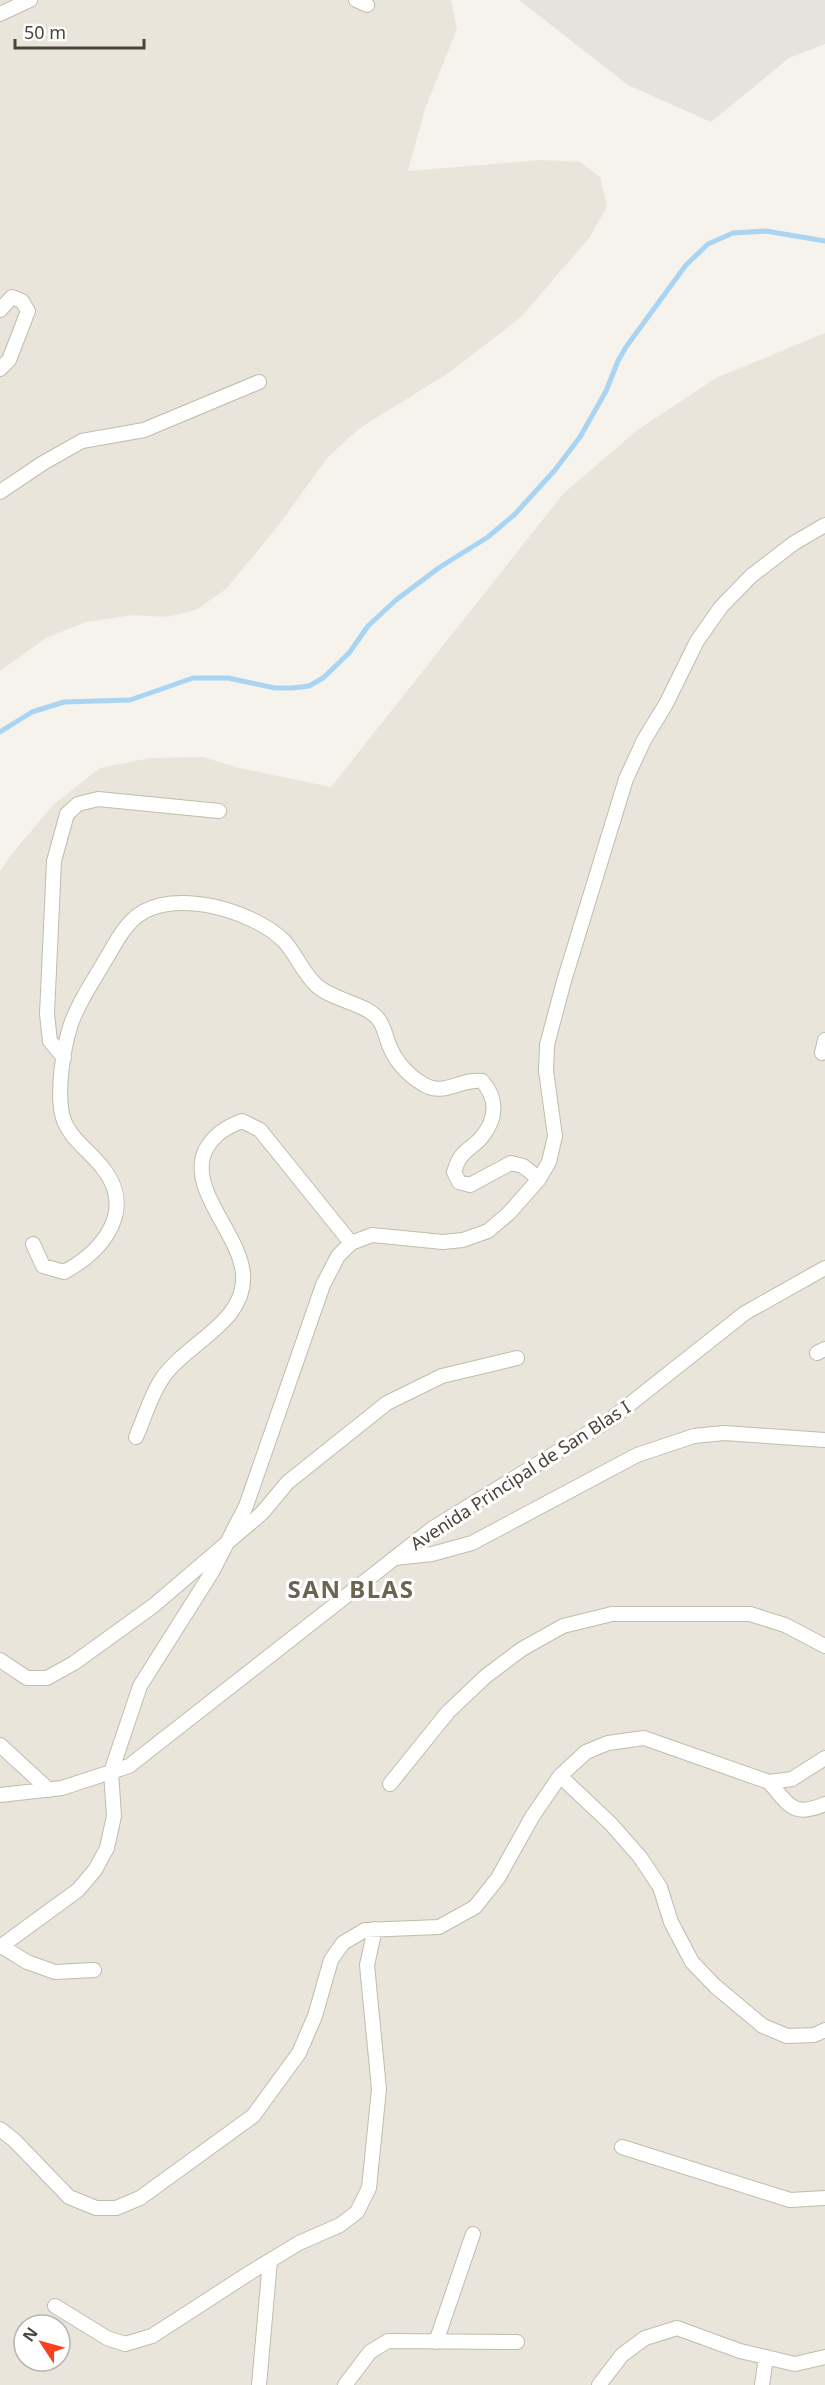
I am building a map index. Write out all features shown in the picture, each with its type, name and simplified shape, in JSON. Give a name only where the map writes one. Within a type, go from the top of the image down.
[{"type":"street","points":[[0,15],[30,0]]},
{"type":"street","points":[[0,310],[12,297],[22,301],[28,311],[9,360],[0,369]]},
{"type":"street","points":[[0,492],[43,463],[82,441],[144,430],[259,382]]},
{"type":"street","points":[[94,1970],[55,1972],[27,1962],[0,1947],[78,1890],[95,1870],[107,1848],[114,1816],[111,1772],[140,1686],[212,1572],[246,1506],[323,1285],[338,1256],[351,1243],[372,1236],[443,1242],[462,1240],[488,1230],[502,1219],[538,1179],[549,1162],[555,1136],[546,1071],[547,1045],[564,981],[626,779],[644,740],[666,704],[698,641],[721,607],[751,576],[794,543],[825,525]]},
{"type":"street","points":[[64,1058],[50,1041],[47,1014],[54,861],[67,814],[78,804],[98,799],[219,811]]},
{"type":"street","points":[[33,1244],[43,1266],[63,1272],[89,1256],[110,1232],[117,1210],[114,1186],[103,1168],[67,1129],[62,1112],[60,1080],[70,1025],[122,933],[138,916],[159,905],[176,902],[208,906],[256,921],[271,931],[285,942],[315,984],[334,997],[371,1013],[379,1020],[397,1062],[415,1078],[430,1087],[442,1088],[471,1079],[482,1081],[491,1092],[494,1104],[490,1121],[482,1137],[461,1157],[457,1164],[454,1172],[459,1182],[470,1185],[511,1163],[523,1166],[538,1179]]},
{"type":"street","points":[[136,1437],[159,1382],[173,1364],[228,1319],[240,1294],[244,1275],[239,1255],[202,1180],[201,1161],[209,1142],[226,1126],[242,1121],[260,1130],[351,1243]]},
{"type":"street","name":"Avenida Principal de San Blas I","points":[[0,1795],[62,1788],[129,1766],[433,1528],[611,1419],[745,1313],[825,1268]]},
{"type":"street","points":[[0,1660],[27,1678],[48,1678],[74,1664],[153,1606],[262,1513],[288,1482],[387,1403],[442,1376],[517,1358]]},
{"type":"street","points":[[395,1558],[432,1554],[472,1544],[637,1455],[694,1436],[724,1433],[825,1440]]},
{"type":"street","points":[[390,1784],[448,1712],[486,1676],[522,1649],[563,1626],[612,1614],[750,1614],[785,1625],[825,1646]]},
{"type":"street","points":[[0,2129],[69,2197],[96,2208],[116,2208],[140,2199],[253,2116],[298,2053],[315,2016],[331,1960],[343,1943],[365,1930],[439,1927],[475,1907],[498,1878],[532,1816],[560,1776],[586,1752],[608,1743],[644,1738],[769,1782],[792,1779],[825,1758]]},
{"type":"street","points":[[0,1745],[49,1790]]},
{"type":"street","points":[[560,1776],[611,1824],[640,1857],[660,1887],[671,1922],[692,1962],[715,1986],[763,2026],[787,2036],[814,2035],[825,2030]]},
{"type":"street","points":[[769,1782],[791,1808],[808,1812],[825,1804]]},
{"type":"street","points":[[55,2306],[107,2338],[125,2344],[152,2336],[298,2243],[340,2225],[357,2212],[369,2188],[379,2089],[367,1965],[375,1929]]},
{"type":"street","points":[[622,2147],[790,2200],[825,2198]]},
{"type":"street","points":[[436,2342],[473,2234]]},
{"type":"street","points":[[259,2385],[270,2261]]},
{"type":"street","points":[[599,2385],[622,2355],[645,2338],[677,2328],[740,2351],[795,2364],[825,2357]]},
{"type":"street","points":[[345,2385],[370,2352],[388,2341],[517,2342]]},
{"type":"street","points":[[762,2385],[766,2357]]},
{"type":"shaded area","points":[[0,0],[451,0],[457,29],[425,109],[408,171],[542,160],[580,162],[600,177],[607,206],[590,237],[521,317],[450,372],[360,428],[328,457],[278,526],[226,589],[196,610],[167,617],[133,615],[86,622],[46,638],[0,671]]},
{"type":"shaded area","points":[[519,0],[825,0],[825,44],[789,58],[711,122],[628,85]]},
{"type":"shaded area","points":[[825,333],[825,2385],[0,2385],[0,872],[11,855],[53,805],[100,768],[150,758],[203,757],[239,768],[331,787],[563,494],[636,431],[716,378]]},
{"type":"waterway","points":[[0,732],[32,712],[64,702],[130,700],[193,678],[228,678],[275,688],[309,686],[323,678],[349,653],[368,626],[396,600],[440,567],[488,537],[515,514],[555,470],[580,437],[606,391],[626,347],[686,265],[708,244],[733,233],[766,231],[825,241]]},
{"type":"district","name":"SAN BLAS","points":[[351,1588]]}]
